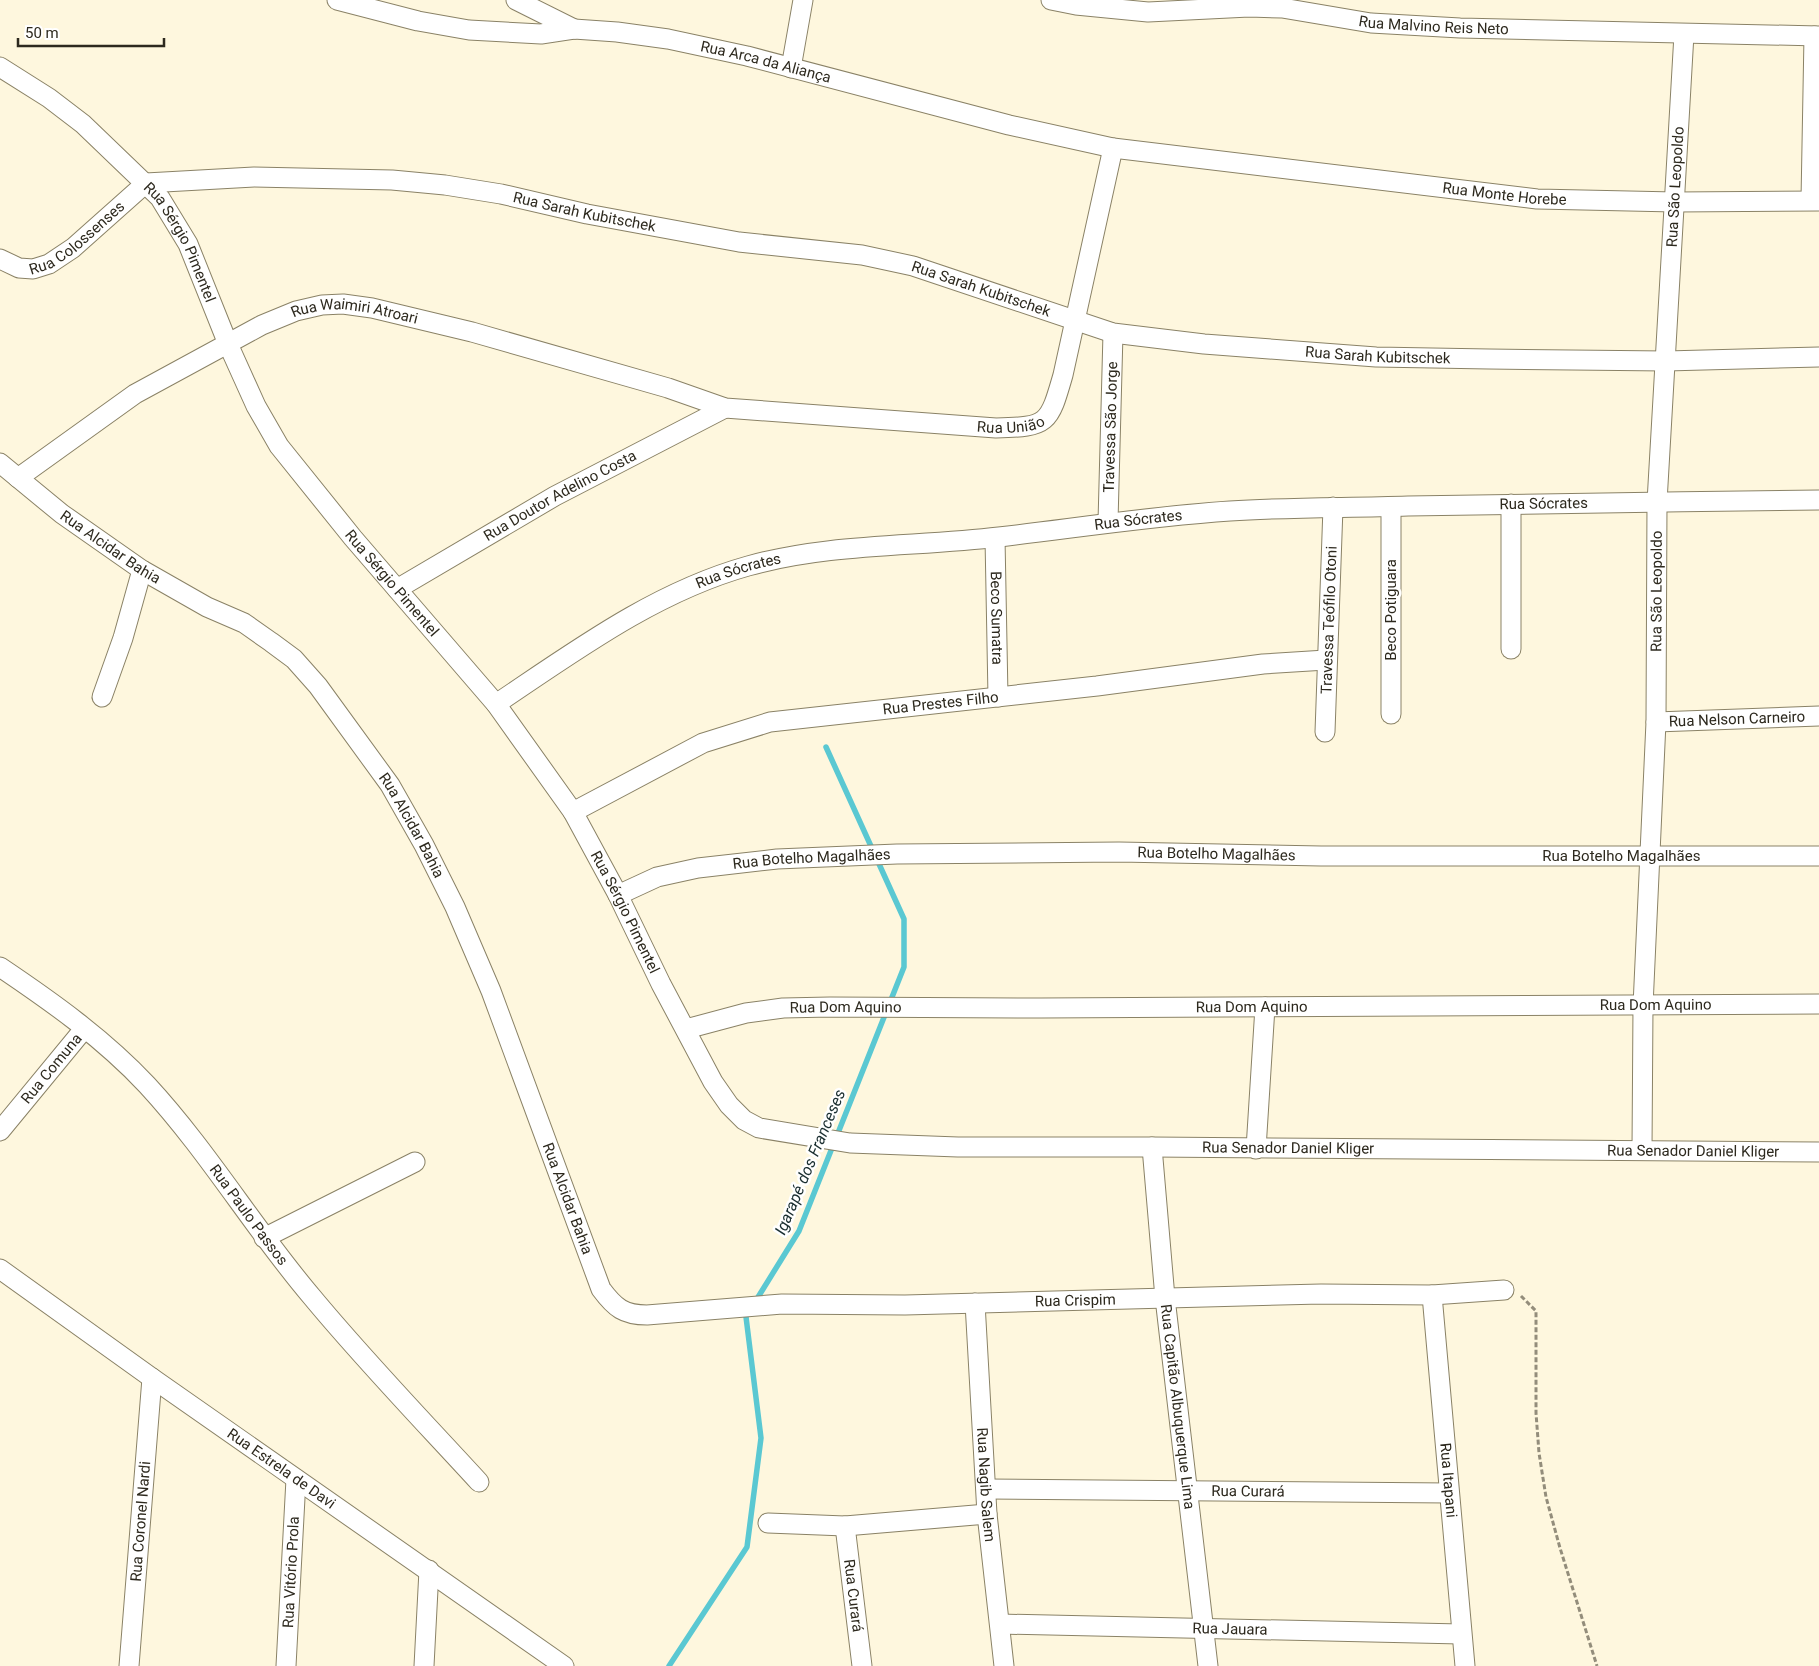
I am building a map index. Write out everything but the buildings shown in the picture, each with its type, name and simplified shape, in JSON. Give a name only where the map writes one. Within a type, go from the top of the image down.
[{"type":"street","name":"Rua Arca da Aliança","points":[[337,0],[418,21],[469,30],[542,34],[574,29],[617,32],[668,39],[747,56],[1009,125],[1113,148],[1191,157]]},
{"type":"street","points":[[516,0],[574,29]]},
{"type":"street","points":[[791,68],[804,0]]},
{"type":"street","name":"Rua Malvino Reis Neto","points":[[1051,0],[1076,5],[1148,12],[1249,7],[1282,8],[1371,23],[1684,34],[1816,36]]},
{"type":"street","name":"Rua São Leopoldo","points":[[1642,1150],[1643,1006],[1648,855],[1656,722],[1656,502],[1666,361],[1684,34]]},
{"type":"street","points":[[1815,200],[1816,36]]},
{"type":"street","name":"Rua Sérgio Pimentel","points":[[0,67],[50,98],[83,124],[160,198],[188,244],[228,344],[256,406],[280,446],[353,538],[450,653],[496,704],[573,812],[618,895],[660,984],[713,1082],[729,1105],[744,1120],[759,1128]]},
{"type":"street","name":"Rua União","points":[[726,408],[996,428],[1038,424],[1048,418],[1055,402],[1113,148]]},
{"type":"street","name":"Rua Monte Horebe","points":[[1191,157],[1519,197],[1675,202],[1815,200]]},
{"type":"street","name":"Rua Sarah Kubitschek","points":[[146,183],[192,179],[307,177],[392,180],[445,185],[501,194],[673,231],[739,242],[862,255],[904,264],[1113,333],[1204,344],[1376,357],[1666,361],[1819,357]]},
{"type":"street","name":"Rua Colossenses","points":[[0,259],[20,268],[33,268],[48,264],[73,248],[146,183]]},
{"type":"street","name":"Rua Waimiri Atroari","points":[[18,478],[135,394],[262,325],[296,311],[322,305],[353,305],[472,332],[668,388],[726,408]]},
{"type":"street","name":"Travessa São Jorge","points":[[1108,522],[1113,333]]},
{"type":"street","name":"Rua Doutor Adelino Costa","points":[[397,588],[556,496],[726,408]]},
{"type":"street","name":"Rua Alcidar Bahia","points":[[0,463],[62,514],[142,570],[207,607],[244,623],[294,659],[318,686],[390,784],[428,854],[491,991],[602,1290],[610,1302],[631,1315],[647,1316]]},
{"type":"street","name":"Rua Sócrates","points":[[496,704],[602,635],[658,602],[708,580],[749,566],[859,547],[995,538],[1108,522],[1230,511],[1333,507],[1819,500]]},
{"type":"street","points":[[1511,504],[1511,649]]},
{"type":"street","name":"Travessa Teófilo Otoni","points":[[1325,732],[1326,660],[1333,507]]},
{"type":"street","name":"Beco Potiguara","points":[[1391,507],[1391,714]]},
{"type":"street","name":"Beco Sumatra","points":[[995,538],[998,697]]},
{"type":"street","points":[[102,697],[142,570]]},
{"type":"street","name":"Rua Prestes Filho","points":[[573,812],[703,743],[736,731],[770,722],[998,697],[1263,664],[1326,660]]},
{"type":"street","name":"Rua Nelson Carneiro","points":[[1656,722],[1819,716]]},
{"type":"street","name":"Rua Botelho Magalhães","points":[[618,895],[657,877],[698,868],[777,859],[897,854],[1119,852],[1321,856],[1819,856]]},
{"type":"street","name":"Rua Paulo Passos","points":[[0,967],[40,994],[119,1056],[147,1086],[212,1166],[264,1238],[312,1298],[480,1482]]},
{"type":"street","name":"Rua Dom Aquino","points":[[686,1029],[718,1018],[783,1008],[1265,1008],[1819,1004]]},
{"type":"street","points":[[1256,1149],[1265,1008]]},
{"type":"street","name":"Rua Comuna","points":[[0,1131],[84,1029]]},
{"type":"street","name":"Rua Senador Daniel Kliger","points":[[759,1128],[850,1143],[958,1147],[1819,1152]]},
{"type":"street","name":"Rua Capitão Albuquerque Lima","points":[[1152,1147],[1165,1298],[1202,1629],[1208,1666]]},
{"type":"street","points":[[264,1238],[415,1162]]},
{"type":"street","name":"Rua Estrela de Davi","points":[[0,1268],[152,1378],[564,1666]]},
{"type":"street","name":"Rua Crispim","points":[[647,1316],[782,1304],[975,1304],[1321,1294],[1432,1295],[1504,1290]]},
{"type":"street","name":"Rua Itapani","points":[[1432,1295],[1465,1666]]},
{"type":"street","name":"Rua Nagib Salem","points":[[975,1304],[987,1514],[1004,1666]]},
{"type":"street","name":"Rua Coronel Nardi","points":[[129,1666],[152,1378]]},
{"type":"street","name":"Rua Vitório Prola","points":[[286,1666],[296,1479]]},
{"type":"street","name":"Rua Curará","points":[[987,1489],[1186,1489],[1449,1493]]},
{"type":"street","points":[[768,1523],[845,1526],[987,1514]]},
{"type":"street","name":"Rua Curará","points":[[845,1526],[862,1666]]},
{"type":"street","points":[[424,1666],[429,1570]]},
{"type":"street","name":"Rua Jauara","points":[[1000,1624],[1461,1634]]},
{"type":"path","points":[[1504,1290],[1517,1293],[1527,1300],[1536,1311],[1536,1414],[1546,1496],[1565,1567],[1597,1666]]},
{"type":"waterway","name":"Igarapé dos Franceses","points":[[755,1302],[799,1231],[904,967],[904,919],[826,747]]},
{"type":"waterway","name":"Igarapé dos Franceses","points":[[669,1666],[747,1547],[761,1438],[746,1317],[750,1310]]}]
